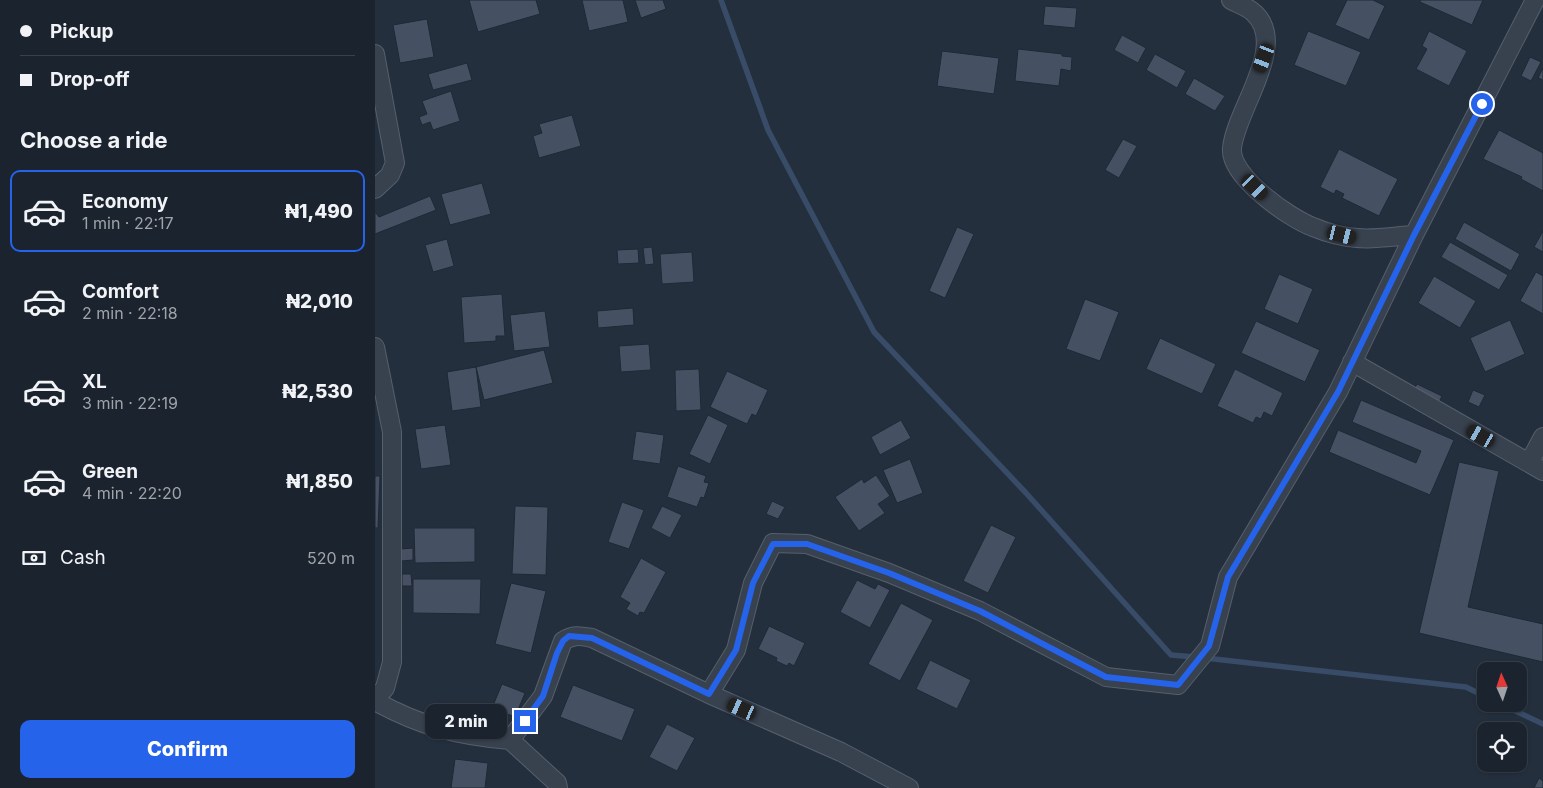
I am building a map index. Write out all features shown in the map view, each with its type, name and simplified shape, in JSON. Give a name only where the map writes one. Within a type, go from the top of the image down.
[{"type":"street","points":[[1231,0],[1253,12],[1262,23],[1267,45],[1237,128],[1232,149],[1235,162],[1243,175],[1268,199],[1312,227],[1357,238],[1414,235]]},
{"type":"street","points":[[709,694],[736,650],[753,583],[773,544],[807,544],[889,573],[980,611],[1106,677],[1178,685],[1209,646],[1228,577],[1338,392],[1414,235],[1535,0]]},
{"type":"street","points":[[375,54],[395,163],[390,175],[375,189]]},
{"type":"street","points":[[375,347],[391,432],[392,662],[385,688],[375,700],[405,718],[443,730],[470,737],[510,740],[557,783],[558,788]]},
{"type":"street","points":[[1352,362],[1536,467],[1543,437]]},
{"type":"street","points":[[510,740],[543,696],[557,653],[563,641],[569,636],[592,638],[709,694],[841,752],[909,788]]},
{"type":"building","points":[[469,0],[536,0],[540,14],[478,32]]},
{"type":"building","points":[[582,0],[623,0],[628,22],[589,31]]},
{"type":"building","points":[[635,0],[663,0],[666,9],[641,18]]},
{"type":"building","points":[[1347,0],[1373,0],[1385,6],[1369,40],[1335,25]]},
{"type":"building","points":[[1420,0],[1483,0],[1472,25],[1420,2]]},
{"type":"building","points":[[1045,6],[1077,8],[1075,28],[1043,25]]},
{"type":"building","points":[[427,19],[434,57],[400,63],[393,25]]},
{"type":"building","points":[[1308,31],[1361,52],[1346,86],[1294,65]]},
{"type":"building","points":[[1429,31],[1467,51],[1449,86],[1416,69],[1427,49],[1422,46]]},
{"type":"building","points":[[1122,35],[1146,48],[1138,63],[1114,50]]},
{"type":"building","points":[[1018,49],[1062,54],[1062,56],[1072,57],[1071,71],[1061,69],[1059,86],[1015,81]]},
{"type":"building","points":[[942,51],[999,58],[994,94],[937,86]]},
{"type":"building","points":[[1155,54],[1186,71],[1177,88],[1146,70]]},
{"type":"building","points":[[1530,57],[1541,62],[1531,81],[1521,76]]},
{"type":"building","points":[[467,63],[472,80],[433,90],[428,74]]},
{"type":"building","points":[[1543,68],[1543,80],[1538,78]]},
{"type":"building","points":[[1194,78],[1225,96],[1215,111],[1185,94]]},
{"type":"building","points":[[451,91],[460,121],[433,130],[430,122],[422,125],[419,117],[427,114],[422,101]]},
{"type":"building","points":[[572,115],[581,146],[539,158],[533,136],[542,133],[539,124]]},
{"type":"building","points":[[1499,130],[1543,153],[1543,191],[1521,179],[1522,177],[1483,159]]},
{"type":"building","points":[[1123,139],[1137,146],[1119,178],[1105,170]]},
{"type":"building","points":[[1339,149],[1398,179],[1379,216],[1342,198],[1344,194],[1336,190],[1334,194],[1320,187]]},
{"type":"building","points":[[482,183],[491,214],[450,225],[441,194]]},
{"type":"building","points":[[430,196],[436,210],[375,234],[375,212],[379,217]]},
{"type":"building","points":[[1464,222],[1520,254],[1511,271],[1455,239]]},
{"type":"building","points":[[957,227],[974,234],[945,298],[929,291]]},
{"type":"building","points":[[1543,231],[1543,252],[1534,247]]},
{"type":"building","points":[[447,239],[454,266],[433,272],[425,245]]},
{"type":"building","points":[[1450,242],[1508,275],[1499,290],[1441,257]]},
{"type":"building","points":[[652,247],[654,264],[645,265],[643,248]]},
{"type":"building","points":[[638,249],[639,263],[618,264],[617,250]]},
{"type":"building","points":[[692,252],[694,282],[662,284],[660,254]]},
{"type":"building","points":[[1536,272],[1543,276],[1543,314],[1520,301]]},
{"type":"building","points":[[1279,274],[1313,289],[1298,324],[1264,309]]},
{"type":"building","points":[[1434,276],[1476,301],[1460,328],[1418,303]]},
{"type":"building","points":[[502,294],[505,336],[496,336],[496,341],[464,343],[461,297]]},
{"type":"building","points":[[1085,299],[1119,312],[1100,361],[1066,349]]},
{"type":"building","points":[[633,308],[634,325],[598,328],[597,311]]},
{"type":"building","points":[[545,311],[550,347],[514,351],[510,315]]},
{"type":"building","points":[[1510,320],[1525,354],[1485,372],[1470,338]]},
{"type":"building","points":[[1256,321],[1320,350],[1305,382],[1241,353]]},
{"type":"building","points":[[1160,338],[1216,364],[1202,394],[1146,369]]},
{"type":"building","points":[[649,344],[651,370],[621,372],[619,346]]},
{"type":"building","points":[[544,350],[553,383],[484,400],[476,367]]},
{"type":"building","points":[[476,367],[481,407],[452,411],[447,372]]},
{"type":"building","points":[[699,369],[701,410],[676,411],[675,370]]},
{"type":"building","points":[[1235,369],[1283,393],[1272,416],[1264,412],[1261,419],[1256,417],[1253,423],[1217,406]]},
{"type":"building","points":[[727,371],[768,390],[756,416],[752,414],[747,424],[710,407]]},
{"type":"building","points":[[1417,384],[1442,396],[1439,402],[1414,389]]},
{"type":"building","points":[[1473,390],[1485,395],[1479,407],[1468,402]]},
{"type":"building","points":[[1361,400],[1454,440],[1430,495],[1329,452],[1338,430],[1416,463],[1421,451],[1352,422]]},
{"type":"building","points":[[708,415],[728,425],[710,464],[689,454]]},
{"type":"building","points":[[901,420],[911,438],[880,455],[871,437]]},
{"type":"building","points":[[445,425],[451,465],[421,469],[415,429]]},
{"type":"building","points":[[636,431],[664,435],[660,464],[632,460]]},
{"type":"building","points":[[910,459],[923,493],[897,503],[883,470]]},
{"type":"building","points":[[1459,462],[1499,471],[1468,607],[1543,624],[1543,662],[1419,633]]},
{"type":"building","points":[[678,466],[706,476],[704,482],[709,483],[704,498],[701,497],[697,507],[667,497]]},
{"type":"building","points":[[876,475],[890,496],[878,504],[885,513],[859,531],[835,497],[862,479],[864,483]]},
{"type":"building","points":[[375,476],[380,476],[378,528],[375,528]]},
{"type":"building","points":[[772,501],[785,507],[778,519],[766,514]]},
{"type":"building","points":[[622,502],[644,510],[629,549],[608,542]]},
{"type":"building","points":[[515,506],[548,507],[546,575],[512,574]]},
{"type":"building","points":[[662,506],[682,515],[670,538],[651,528]]},
{"type":"building","points":[[991,525],[1016,537],[988,593],[963,581]]},
{"type":"building","points":[[414,528],[475,528],[475,562],[415,563]]},
{"type":"building","points":[[413,548],[413,560],[401,561],[401,549]]},
{"type":"building","points":[[641,558],[666,572],[644,613],[640,612],[638,616],[626,609],[630,603],[620,597]]},
{"type":"building","points":[[402,574],[411,574],[412,586],[402,586]]},
{"type":"building","points":[[413,579],[481,579],[480,614],[413,613]]},
{"type":"building","points":[[857,580],[875,589],[878,584],[890,590],[870,628],[840,612]]},
{"type":"building","points":[[511,583],[546,591],[531,653],[495,644]]},
{"type":"building","points":[[901,603],[933,620],[900,681],[868,664]]},
{"type":"building","points":[[769,626],[805,643],[794,666],[789,663],[787,666],[776,661],[777,658],[758,649]]},
{"type":"building","points":[[930,660],[971,680],[957,709],[916,689]]},
{"type":"building","points":[[502,684],[525,693],[515,717],[492,708]]},
{"type":"building","points":[[573,685],[635,709],[622,741],[560,717]]},
{"type":"building","points":[[667,724],[695,738],[677,771],[649,757]]},
{"type":"building","points":[[455,759],[488,763],[485,788],[451,788]]},
{"type":"building","points":[[1539,778],[1543,781],[1543,788],[1534,788]]},
{"type":"waterway","points":[[721,0],[768,130],[874,332],[1026,493],[1171,655],[1195,657]]},
{"type":"waterway","points":[[1205,658],[1466,687],[1477,692]]},
{"type":"waterway","points":[[1518,712],[1543,724]]},
{"type":"route","points":[[525,721],[543,696],[557,653],[563,641],[569,636],[592,638],[709,694],[736,650],[753,583],[773,544],[807,544],[889,573],[980,611],[1106,677],[1178,685],[1209,646],[1228,577],[1338,392],[1414,235],[1482,104]]}]
